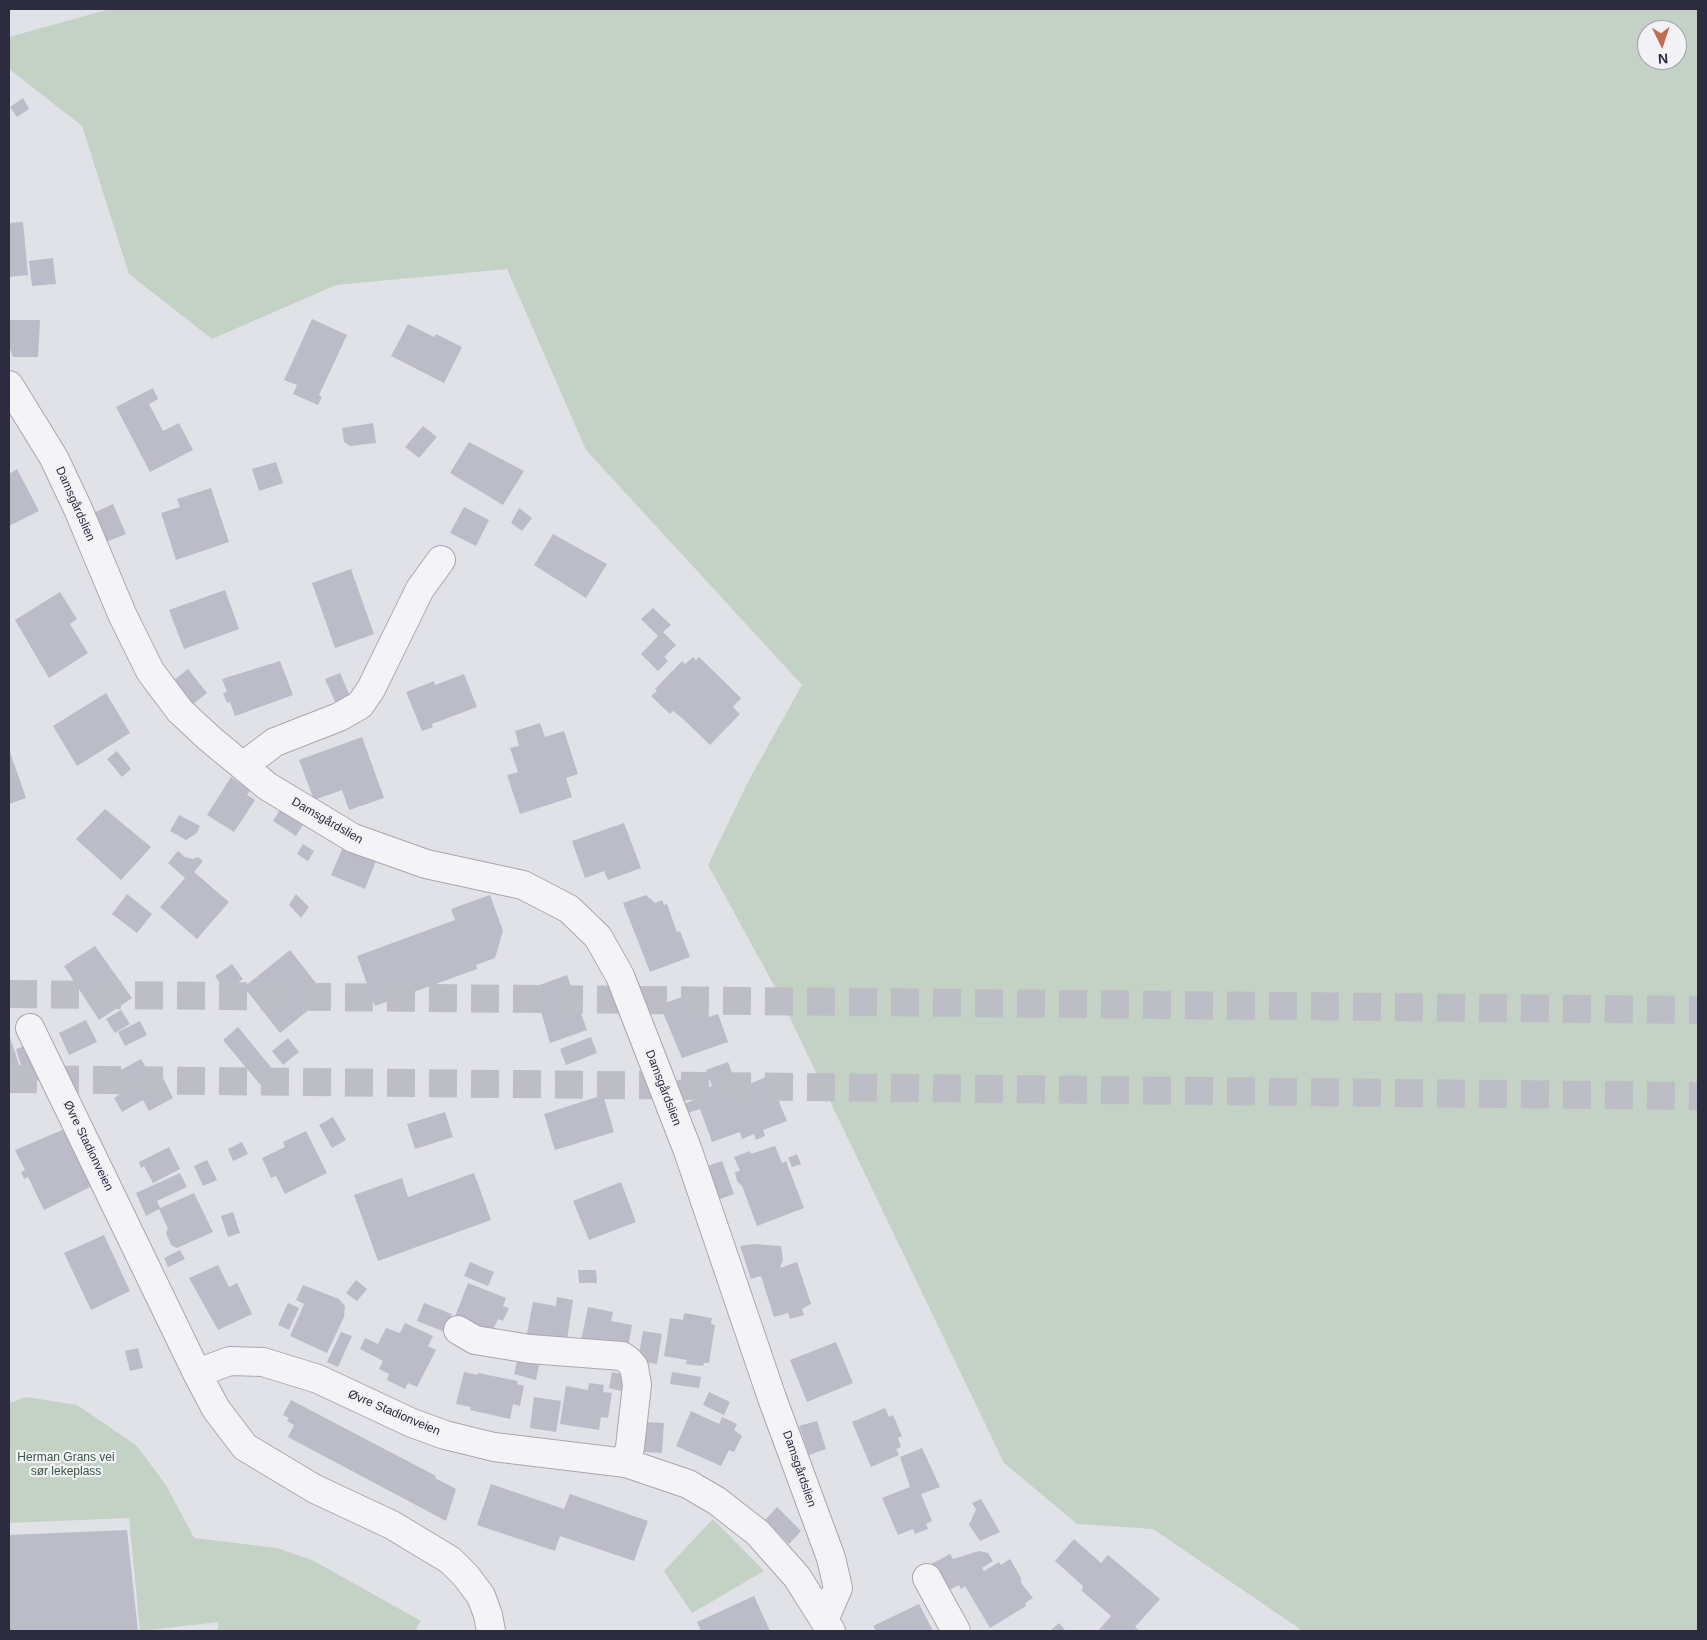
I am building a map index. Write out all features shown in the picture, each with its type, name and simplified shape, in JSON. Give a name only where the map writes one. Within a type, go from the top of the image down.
[{"type":"street","name":"Damsgårdslien","points":[[9,385],[54,458],[150,671],[180,711],[209,738],[267,786],[353,838],[426,864],[523,885],[569,909],[598,938],[620,976],[688,1151],[772,1398],[830,1558],[838,1588],[827,1625]]},
{"type":"street","points":[[243,766],[275,742],[339,717],[360,705],[371,688],[420,589],[441,560]]},
{"type":"street","name":"Øvre Stadionveien","points":[[30,1028],[216,1409],[245,1446],[315,1489],[392,1525],[450,1560],[466,1576],[481,1596],[488,1615],[491,1631]]},
{"type":"street","points":[[458,1330],[475,1340],[530,1350],[622,1356],[629,1361],[634,1367],[637,1386],[630,1447],[626,1463]]},
{"type":"street","name":"Øvre Stadionveien","points":[[197,1373],[230,1360],[264,1362],[318,1379],[412,1423],[445,1435],[494,1447],[626,1463],[688,1484],[717,1501],[758,1534],[797,1577],[827,1625]]},
{"type":"street","points":[[926,1578],[956,1631]]},
{"type":"green space","points":[[110,9],[1698,9],[1698,1631],[1303,1631],[1153,1529],[1077,1524],[1004,1463],[775,987],[708,865],[749,780],[802,685],[586,450],[507,269],[336,285],[212,339],[129,274],[82,126],[9,69],[9,37]]},
{"type":"green space","name":"Herman Grans vei sør lekeplass","points":[[26,1397],[77,1405],[136,1445],[166,1485],[194,1538],[277,1548],[312,1560],[421,1621],[415,1631],[218,1631],[218,1622],[140,1631],[129,1518],[9,1523],[9,1403]]},
{"type":"green space","points":[[713,1519],[764,1571],[692,1613],[664,1571]]},
{"type":"building","points":[[23,98],[29,109],[17,117],[10,107]]},
{"type":"building","points":[[23,222],[28,275],[9,277],[9,223]]},
{"type":"building","points":[[53,258],[56,284],[32,286],[29,261]]},
{"type":"building","points":[[312,319],[347,335],[319,395],[322,397],[318,405],[293,394],[297,385],[284,380]]},
{"type":"building","points":[[9,320],[40,320],[38,357],[13,357],[9,346]]},
{"type":"building","points":[[408,324],[434,337],[436,334],[462,347],[444,383],[391,356]]},
{"type":"building","points":[[153,388],[158,399],[149,404],[163,431],[179,423],[193,450],[150,472],[116,407]]},
{"type":"building","points":[[373,423],[376,443],[350,446],[344,442],[342,428]]},
{"type":"building","points":[[423,426],[437,437],[419,458],[405,447]]},
{"type":"building","points":[[469,442],[524,471],[503,505],[450,473]]},
{"type":"building","points":[[276,462],[283,483],[259,491],[252,469]]},
{"type":"building","points":[[17,469],[39,511],[9,526],[9,474]]},
{"type":"building","points":[[211,488],[229,542],[176,560],[161,513],[180,507],[177,499]]},
{"type":"building","points":[[113,504],[126,534],[106,542],[93,513]]},
{"type":"building","points":[[464,507],[489,520],[476,546],[450,533]]},
{"type":"building","points":[[519,508],[532,518],[522,531],[511,523]]},
{"type":"building","points":[[553,534],[607,564],[586,598],[534,565]]},
{"type":"building","points":[[351,569],[374,634],[335,648],[312,583]]},
{"type":"building","points":[[225,590],[239,629],[184,649],[169,610]]},
{"type":"building","points":[[60,592],[77,619],[70,624],[88,653],[49,678],[15,620]]},
{"type":"building","points":[[653,608],[671,625],[663,632],[676,645],[664,657],[668,661],[658,671],[641,654],[658,636],[641,619]]},
{"type":"building","points":[[693,657],[696,660],[699,657],[741,698],[733,707],[740,714],[710,745],[682,718],[673,711],[670,714],[651,696],[657,691],[655,689],[682,661],[685,664]]},
{"type":"building","points":[[280,661],[293,695],[235,716],[230,702],[227,703],[223,693],[227,692],[222,679]]},
{"type":"building","points":[[188,669],[207,693],[192,705],[173,681]]},
{"type":"building","points":[[340,673],[350,696],[335,702],[325,679]]},
{"type":"building","points":[[464,674],[477,707],[432,724],[433,727],[422,731],[406,692],[434,681],[435,685]]},
{"type":"building","points":[[106,693],[130,733],[77,766],[53,726]]},
{"type":"building","points":[[540,723],[545,737],[564,731],[578,774],[566,778],[572,797],[520,814],[507,775],[518,772],[510,748],[519,746],[515,731]]},
{"type":"building","points":[[362,737],[384,798],[349,810],[342,790],[314,800],[299,760]]},
{"type":"building","points":[[117,751],[131,769],[122,777],[107,759]]},
{"type":"building","points":[[9,753],[26,798],[9,804]]},
{"type":"building","points":[[231,777],[250,790],[247,795],[255,800],[234,832],[207,815]]},
{"type":"building","points":[[281,808],[304,823],[296,836],[273,821]]},
{"type":"building","points":[[105,809],[151,847],[121,880],[76,839]]},
{"type":"building","points":[[179,815],[200,826],[197,833],[186,840],[170,831]]},
{"type":"building","points":[[624,823],[641,868],[608,880],[604,871],[585,878],[572,841]]},
{"type":"building","points":[[303,844],[314,851],[308,861],[297,854]]},
{"type":"building","points":[[343,847],[376,861],[365,889],[331,875]]},
{"type":"building","points":[[178,851],[185,857],[193,859],[198,857],[203,861],[194,872],[229,902],[197,939],[160,907],[185,878],[168,863]]},
{"type":"building","points":[[127,894],[152,914],[137,933],[112,914]]},
{"type":"building","points":[[296,894],[309,907],[301,918],[289,905]]},
{"type":"building","points":[[490,895],[503,931],[495,958],[476,965],[477,969],[375,1006],[357,956],[455,920],[451,909]]},
{"type":"building","points":[[646,895],[655,903],[662,900],[664,905],[667,904],[677,932],[680,931],[690,957],[650,972],[623,903]]},
{"type":"building","points":[[95,946],[132,998],[99,1020],[64,966]]},
{"type":"building","points":[[290,950],[326,996],[280,1033],[244,987]]},
{"type":"building","points":[[232,964],[243,979],[226,991],[215,976]]},
{"type":"building","points":[[567,975],[587,1030],[550,1043],[534,987]]},
{"type":"building","points":[[696,992],[701,1007],[705,1006],[709,1017],[718,1014],[728,1042],[682,1058],[661,1008],[663,1007],[662,1004]]},
{"type":"building","points":[[121,1010],[130,1024],[115,1033],[106,1019]]},
{"type":"building","points":[[86,1020],[97,1042],[69,1055],[59,1033]]},
{"type":"building","points":[[140,1021],[147,1035],[125,1046],[118,1032]]},
{"type":"building","points":[[238,1027],[278,1076],[263,1088],[223,1040]]},
{"type":"building","points":[[9,1034],[22,1074],[9,1078]]},
{"type":"building","points":[[591,1037],[597,1053],[566,1065],[560,1049]]},
{"type":"building","points":[[288,1038],[299,1052],[283,1065],[272,1051]]},
{"type":"building","points":[[28,1045],[41,1079],[27,1084],[16,1049]]},
{"type":"building","points":[[141,1059],[149,1073],[158,1068],[173,1098],[149,1111],[143,1100],[122,1112],[114,1098],[120,1094],[110,1076]]},
{"type":"building","points":[[728,1062],[738,1089],[768,1076],[787,1121],[763,1130],[765,1136],[756,1140],[754,1134],[742,1139],[740,1132],[712,1142],[700,1109],[685,1114],[682,1105],[696,1099],[695,1097],[680,1102],[673,1082],[700,1073],[706,1088],[712,1086],[706,1070]]},
{"type":"building","points":[[603,1095],[614,1132],[555,1150],[544,1114]]},
{"type":"building","points":[[445,1112],[453,1137],[415,1149],[407,1124]]},
{"type":"building","points":[[333,1117],[346,1140],[332,1148],[319,1125]]},
{"type":"building","points":[[67,1128],[94,1185],[44,1210],[28,1177],[24,1179],[21,1172],[25,1170],[15,1150]]},
{"type":"building","points":[[306,1131],[327,1173],[285,1194],[276,1176],[271,1178],[262,1158],[285,1147],[283,1142]]},
{"type":"building","points":[[242,1142],[248,1154],[233,1161],[228,1149]]},
{"type":"building","points":[[775,1146],[782,1163],[786,1161],[804,1208],[757,1226],[742,1186],[737,1181],[735,1172],[740,1171],[734,1157],[750,1151],[751,1154]]},
{"type":"building","points":[[169,1147],[180,1169],[153,1183],[144,1166],[141,1168],[139,1162]]},
{"type":"building","points":[[797,1154],[801,1164],[792,1167],[788,1158]]},
{"type":"building","points":[[207,1160],[217,1180],[203,1186],[194,1166]]},
{"type":"building","points":[[722,1161],[734,1194],[720,1199],[708,1166]]},
{"type":"building","points":[[180,1173],[187,1187],[157,1201],[160,1208],[194,1193],[213,1232],[177,1248],[171,1245],[166,1233],[168,1229],[159,1209],[146,1216],[136,1193]]},
{"type":"building","points":[[474,1173],[491,1220],[378,1261],[354,1195],[402,1178],[408,1197]]},
{"type":"building","points":[[621,1182],[636,1222],[589,1240],[573,1201]]},
{"type":"building","points":[[233,1212],[240,1233],[228,1237],[221,1216]]},
{"type":"building","points":[[104,1235],[130,1291],[91,1310],[64,1253]]},
{"type":"building","points":[[754,1244],[781,1246],[783,1259],[780,1268],[797,1262],[811,1304],[802,1309],[804,1315],[790,1319],[788,1313],[774,1317],[761,1276],[751,1279],[740,1246]]},
{"type":"building","points":[[180,1250],[185,1259],[168,1267],[164,1258]]},
{"type":"building","points":[[470,1262],[494,1272],[488,1286],[464,1276]]},
{"type":"building","points":[[218,1265],[229,1287],[237,1283],[252,1314],[218,1330],[189,1278]]},
{"type":"building","points":[[578,1270],[596,1270],[597,1283],[579,1283]]},
{"type":"building","points":[[356,1280],[367,1289],[357,1301],[346,1293]]},
{"type":"building","points":[[468,1283],[506,1298],[503,1306],[509,1308],[503,1321],[498,1319],[491,1334],[454,1319]]},
{"type":"building","points":[[303,1285],[339,1299],[345,1306],[344,1317],[327,1353],[290,1336],[304,1304],[296,1300]]},
{"type":"building","points":[[557,1297],[573,1300],[566,1346],[526,1339],[533,1302],[556,1306]]},
{"type":"building","points":[[288,1303],[299,1308],[289,1330],[278,1325]]},
{"type":"building","points":[[424,1303],[452,1314],[445,1332],[417,1321]]},
{"type":"building","points":[[588,1307],[613,1312],[611,1321],[632,1325],[627,1354],[580,1346]]},
{"type":"building","points":[[684,1313],[712,1318],[711,1324],[715,1325],[709,1363],[704,1363],[703,1366],[686,1364],[687,1360],[664,1356],[670,1318],[683,1320]]},
{"type":"building","points":[[405,1323],[433,1336],[428,1346],[436,1350],[417,1387],[408,1383],[405,1389],[387,1380],[389,1374],[379,1369],[383,1361],[360,1349],[365,1338],[378,1344],[386,1328],[400,1333]]},
{"type":"building","points":[[643,1331],[662,1334],[657,1364],[638,1361]]},
{"type":"building","points":[[341,1332],[352,1336],[338,1367],[327,1362]]},
{"type":"building","points":[[836,1342],[853,1383],[807,1402],[790,1360]]},
{"type":"building","points":[[138,1348],[143,1368],[130,1371],[125,1351]]},
{"type":"building","points":[[517,1361],[539,1365],[536,1380],[514,1374]]},
{"type":"building","points":[[464,1372],[518,1381],[517,1384],[524,1386],[520,1406],[513,1404],[510,1419],[470,1410],[471,1407],[456,1404]]},
{"type":"building","points":[[612,1372],[633,1376],[629,1393],[609,1388]]},
{"type":"building","points":[[672,1372],[701,1377],[699,1388],[670,1384]]},
{"type":"building","points":[[589,1383],[604,1385],[603,1392],[612,1393],[608,1418],[601,1417],[599,1430],[560,1424],[566,1386],[588,1390]]},
{"type":"building","points":[[709,1392],[730,1402],[724,1415],[703,1405]]},
{"type":"building","points":[[534,1397],[561,1401],[556,1432],[530,1428]]},
{"type":"building","points":[[291,1400],[436,1476],[435,1478],[456,1489],[446,1521],[288,1437],[294,1425],[287,1421],[289,1418],[283,1415]]},
{"type":"building","points":[[885,1408],[889,1417],[893,1415],[902,1436],[898,1438],[901,1447],[896,1449],[899,1455],[871,1467],[852,1422]]},
{"type":"building","points":[[691,1411],[719,1424],[722,1417],[737,1424],[734,1430],[742,1436],[734,1452],[729,1450],[721,1466],[676,1446]]},
{"type":"building","points":[[817,1421],[826,1449],[809,1455],[799,1426]]},
{"type":"building","points":[[647,1422],[664,1423],[662,1453],[644,1452]]},
{"type":"building","points":[[922,1448],[940,1487],[921,1494],[932,1521],[926,1524],[928,1529],[915,1534],[913,1529],[898,1535],[882,1498],[910,1487],[900,1457]]},
{"type":"building","points":[[491,1484],[564,1509],[570,1494],[648,1521],[634,1561],[560,1536],[555,1551],[477,1525]]},
{"type":"building","points":[[981,1499],[1000,1532],[980,1541],[969,1525],[976,1509],[972,1503]]},
{"type":"building","points":[[777,1507],[801,1531],[789,1544],[765,1520]]},
{"type":"building","points":[[127,1530],[138,1631],[9,1631],[9,1535]]},
{"type":"building","points":[[1074,1539],[1101,1563],[1108,1555],[1160,1599],[1135,1627],[1140,1631],[1099,1630],[1111,1616],[1082,1591],[1083,1586],[1055,1561]]},
{"type":"building","points":[[979,1551],[988,1553],[993,1561],[982,1568],[984,1571],[999,1562],[1001,1565],[1010,1559],[1021,1578],[1021,1583],[1033,1598],[1025,1603],[1026,1606],[990,1628],[965,1586],[961,1589],[959,1585],[945,1592],[931,1564],[950,1554],[953,1559]]},
{"type":"building","points":[[754,1596],[770,1631],[701,1631],[697,1622]]},
{"type":"building","points":[[919,1604],[933,1631],[876,1631],[873,1626]]},
{"type":"building","points":[[1059,1623],[1066,1631],[1050,1631]]},
{"type":"tunnel","points":[[9,994],[1698,1010]]},
{"type":"tunnel","points":[[9,1079],[1698,1096]]}]
